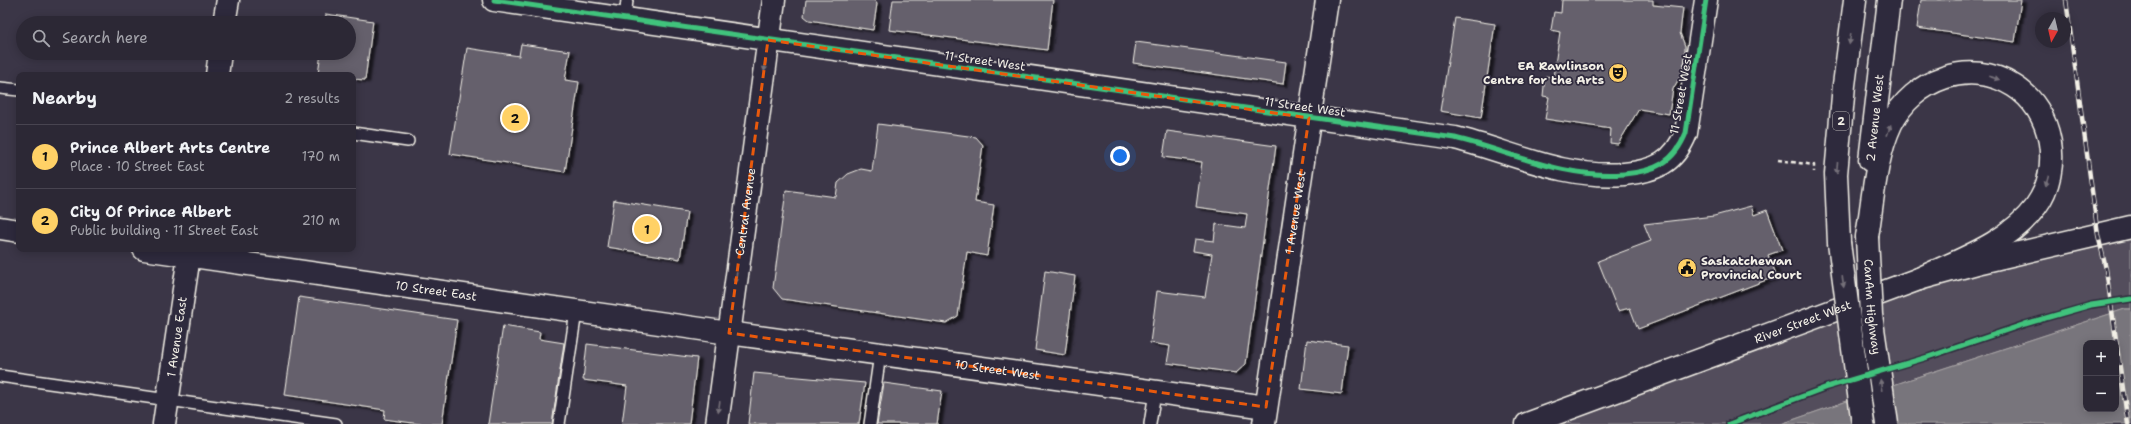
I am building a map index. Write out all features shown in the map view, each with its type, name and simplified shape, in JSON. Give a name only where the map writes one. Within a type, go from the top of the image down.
[{"type":"main road","points":[[225,16],[228,0]]},
{"type":"main road","name":"11 Street West","points":[[494,0],[626,9],[768,40],[1455,138],[1532,163],[1573,173],[1617,174],[1649,170],[1663,164],[1674,155],[1681,146],[1686,133],[1706,0]]},
{"type":"main road","name":"Central Avenue","points":[[717,424],[774,0]]},
{"type":"main road","name":"1 Avenue West","points":[[1265,415],[1327,0]]},
{"type":"main road","name":"CanAm Highway","points":[[1856,0],[1844,85],[1836,174],[1839,243],[1863,424]]},
{"type":"main road","name":"2 Avenue West","points":[[1867,237],[1867,199],[1870,162],[1889,0]]},
{"type":"main road","points":[[217,72],[219,60]]},
{"type":"main road","points":[[1867,237],[1881,155],[1891,124],[1906,101],[1926,85],[1948,75],[1970,72],[1993,76],[2014,86],[2031,101],[2042,118],[2050,140],[2052,164],[2046,185],[2036,205],[2026,218],[2004,236],[1919,279]]},
{"type":"main road","points":[[0,228],[16,231]]},
{"type":"main road","name":"River Street West","points":[[1527,424],[1919,279],[1981,262],[2131,228]]},
{"type":"main road","name":"CanAm Highway","points":[[1867,237],[1872,315],[1887,424]]},
{"type":"main road","name":"10 Street East","points":[[190,252],[576,312],[729,333]]},
{"type":"main road","name":"1 Avenue East","points":[[164,424],[190,252]]},
{"type":"main road","name":"10 Street West","points":[[729,333],[1155,392],[1265,415]]},
{"type":"lane","points":[[0,88],[16,90]]},
{"type":"lane","points":[[356,133],[408,141]]},
{"type":"lane","points":[[559,424],[576,312]]},
{"type":"lane","points":[[870,424],[880,354]]},
{"type":"lane","points":[[0,376],[336,424]]},
{"type":"lane","points":[[1150,424],[1155,392]]},
{"type":"path","points":[[1778,160],[1814,166],[1814,169]]},
{"type":"highlighted area","points":[[768,40],[1309,118],[1266,407],[729,333]]},
{"type":"shaded area","points":[[2131,229],[2131,309],[2125,309],[1911,379],[1781,424],[1541,424],[1842,316],[2098,235]]},
{"type":"shaded area","points":[[2125,309],[2131,309],[2131,424],[1781,424],[1911,379]]},
{"type":"building","points":[[806,0],[874,0],[877,4],[873,30],[809,20],[804,16]]},
{"type":"building","points":[[893,0],[1053,0],[1047,50],[889,30]]},
{"type":"building","name":"EA Rawlinson Centre for the Arts","points":[[1562,0],[1653,0],[1653,5],[1683,8],[1680,33],[1685,46],[1685,60],[1680,77],[1673,89],[1669,114],[1639,109],[1618,144],[1610,143],[1611,129],[1545,119],[1549,97],[1543,96],[1545,76],[1553,77],[1560,32],[1551,30],[1554,12],[1561,13]]},
{"type":"building","points":[[1921,0],[2021,0],[2015,42],[1917,28]]},
{"type":"building","points":[[326,14],[339,16],[326,16]]},
{"type":"building","points":[[356,18],[373,21],[365,80],[356,79],[356,72],[318,72],[320,60],[356,60]]},
{"type":"building","points":[[1455,18],[1495,24],[1481,118],[1440,111]]},
{"type":"building","points":[[1136,42],[1286,62],[1283,84],[1133,63]]},
{"type":"building","points":[[521,44],[570,51],[565,80],[579,82],[565,172],[450,154],[467,48],[519,56]]},
{"type":"building","points":[[878,124],[976,137],[983,145],[975,202],[994,205],[987,256],[967,252],[958,316],[946,323],[782,299],[773,288],[786,190],[836,197],[838,183],[848,174],[861,169],[872,171]]},
{"type":"building","points":[[1167,131],[1276,146],[1246,364],[1236,373],[1167,363],[1170,346],[1150,343],[1157,291],[1205,297],[1212,254],[1193,251],[1195,239],[1214,241],[1216,224],[1245,228],[1247,214],[1196,207],[1202,162],[1163,157]]},
{"type":"building","points":[[614,200],[687,212],[680,259],[607,247]]},
{"type":"building","name":"Saskatchewan Provincial Court","points":[[1751,206],[1754,215],[1767,210],[1782,250],[1768,255],[1777,276],[1638,329],[1630,308],[1618,311],[1598,261],[1651,241],[1644,224],[1714,216]]},
{"type":"building","points":[[1045,271],[1075,276],[1065,355],[1035,350]]},
{"type":"building","points":[[299,297],[457,320],[442,424],[420,424],[384,419],[385,410],[285,395]]},
{"type":"building","points":[[503,326],[540,332],[539,339],[564,343],[552,424],[488,424]]},
{"type":"building","points":[[1307,340],[1348,345],[1342,394],[1301,389]]},
{"type":"building","points":[[587,344],[697,358],[689,424],[622,424],[627,386],[583,380]]},
{"type":"building","points":[[754,373],[865,383],[859,424],[748,424]]},
{"type":"building","points":[[884,383],[942,391],[937,424],[877,424]]},
{"type":"railway","points":[[2066,0],[2098,235],[2106,269],[2128,424]]},
{"type":"cycle path","points":[[494,0],[1455,138],[1538,163],[1580,172],[1602,174],[1624,174],[1645,171],[1662,164],[1676,152],[1686,133],[1706,0]]},
{"type":"cycle path","points":[[1729,424],[1827,387],[1928,357],[2025,324],[2091,305],[2131,299]]},
{"type":"place","name":"EA Rawlinson Centre for the Arts","points":[[1618,73]]},
{"type":"place","name":"City Of Prince Albert","points":[[515,118]]},
{"type":"place","name":"Prince Albert Arts Centre","points":[[647,229]]},
{"type":"place","name":"Saskatchewan Provincial Court","points":[[1687,268]]}]
